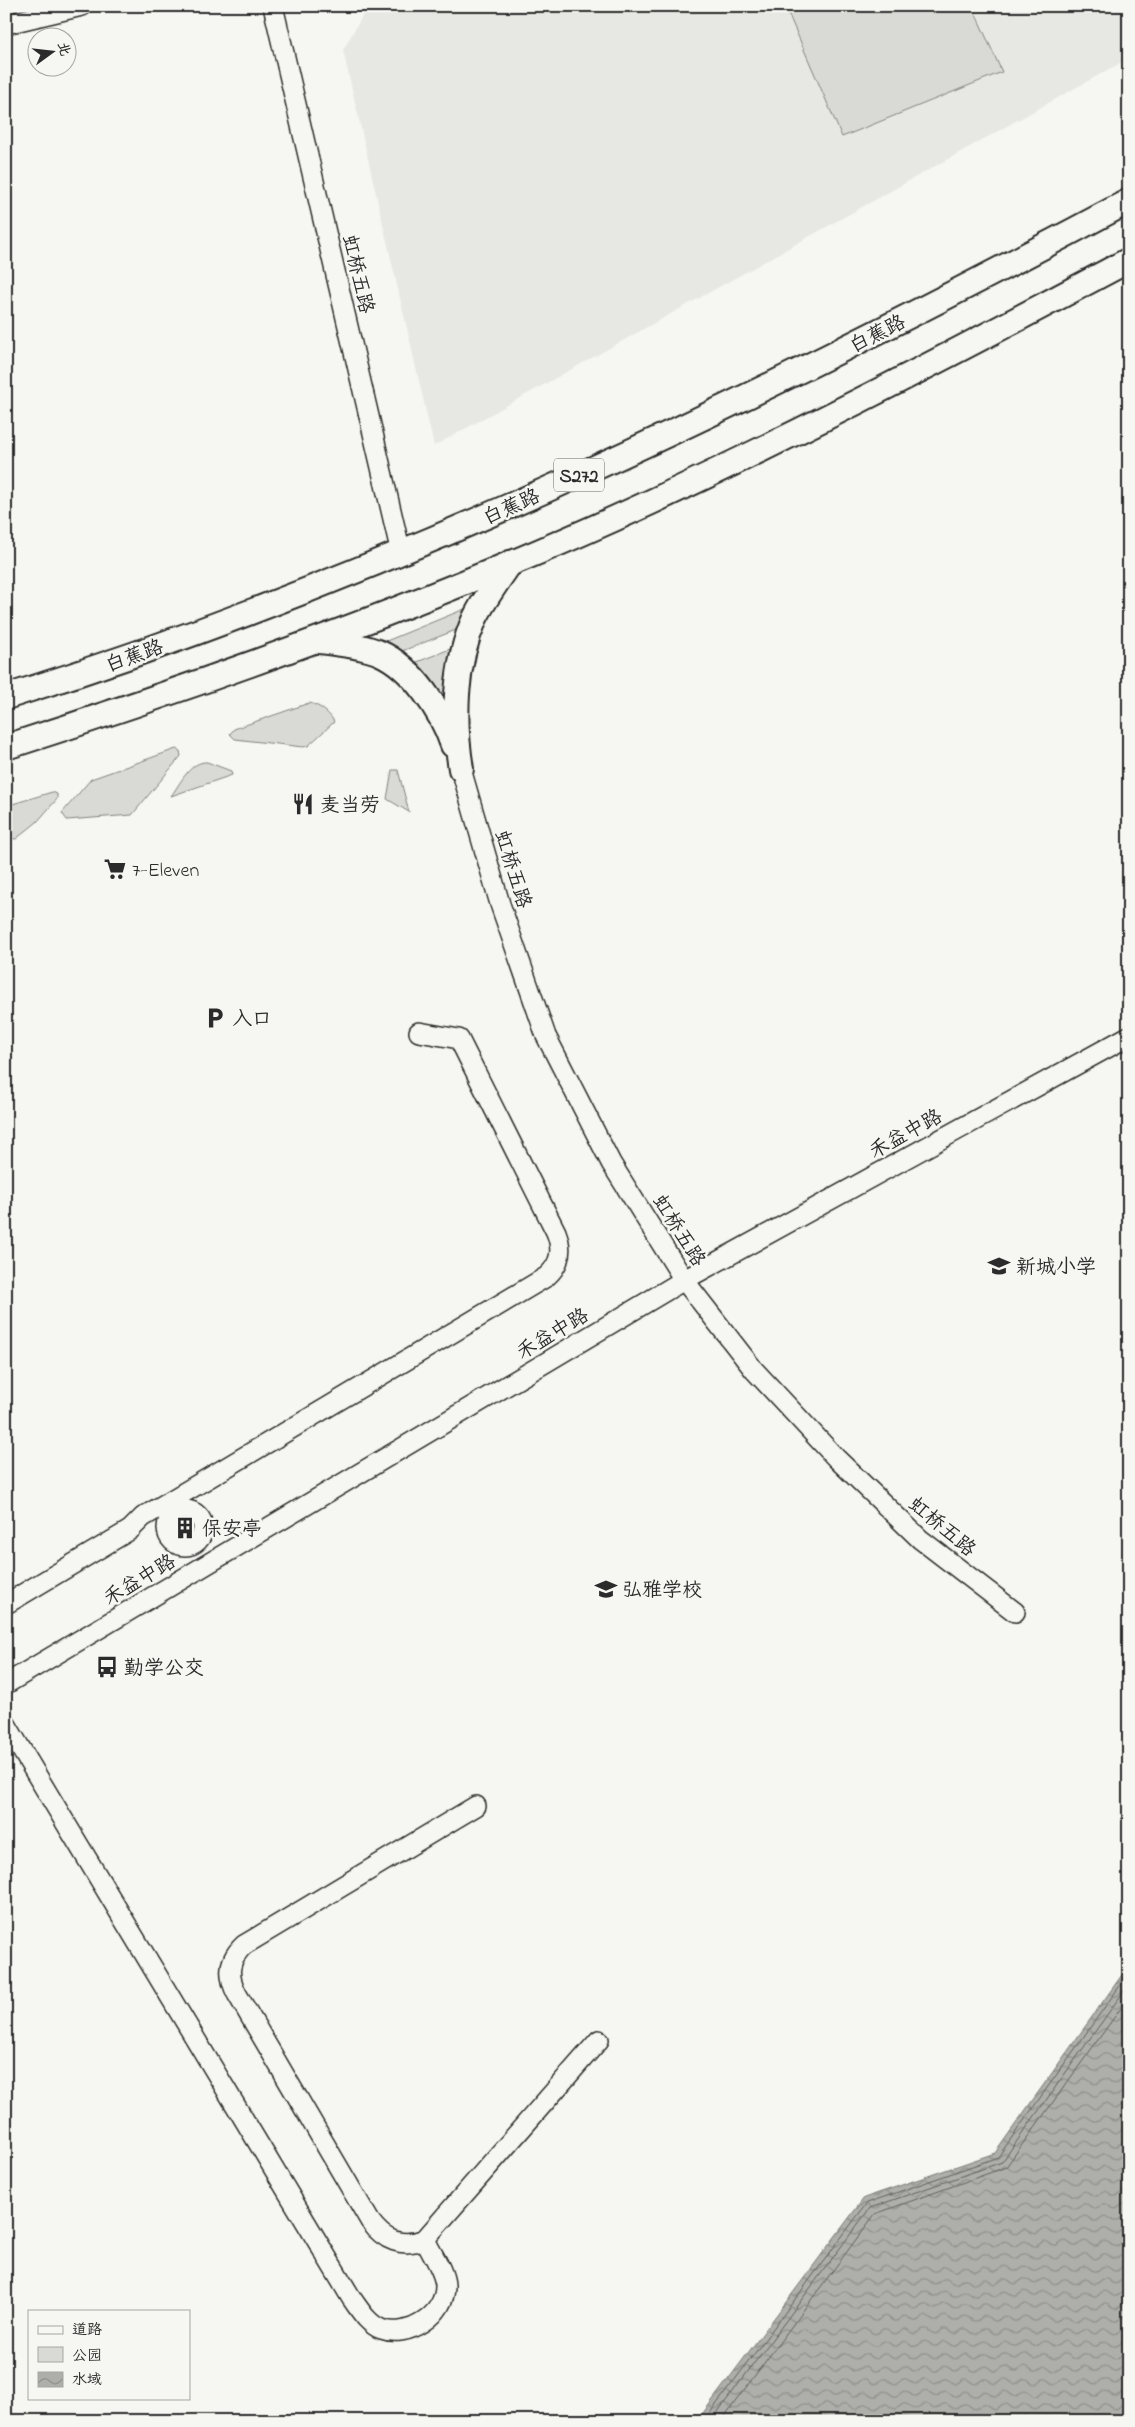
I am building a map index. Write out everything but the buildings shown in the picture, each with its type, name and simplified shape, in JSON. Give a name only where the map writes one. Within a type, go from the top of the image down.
[{"type":"main road","name":"白蕉路","points":[[6,697],[113,663],[401,553],[520,503],[807,369],[1129,201]]},
{"type":"main road","name":"S272","points":[[6,747],[317,641],[510,563],[649,503],[893,385],[1129,260]]},
{"type":"main road","points":[[462,769],[456,737],[456,705],[463,657],[475,620],[510,563]]},
{"type":"main road","points":[[317,641],[380,653],[411,676],[437,711],[450,737],[462,769]]},
{"type":"street","points":[[6,24],[82,6]]},
{"type":"street","name":"虹桥五路","points":[[273,6],[401,553]]},
{"type":"street","name":"虹桥五路","points":[[462,769],[500,904],[546,1036],[611,1163],[684,1280],[754,1370],[836,1458],[920,1539],[1016,1612]]},
{"type":"street","points":[[6,1604],[130,1530],[143,1517],[173,1507],[546,1277],[558,1263],[560,1244],[556,1232],[459,1039],[419,1032]]},
{"type":"street","name":"禾益中路","points":[[6,1684],[684,1280],[1129,1036]]},
{"type":"street","points":[[173,1507],[191,1511],[200,1518],[203,1524],[202,1536],[194,1544],[205,1566]]},
{"type":"street","points":[[6,1724],[352,2299],[366,2319],[380,2329],[395,2332],[414,2328],[427,2320],[439,2308],[444,2297],[445,2284],[425,2239]]},
{"type":"street","points":[[476,1806],[250,1940],[238,1951],[230,1964],[231,1980],[237,1994],[370,2221],[381,2233],[394,2242],[409,2244],[425,2239],[599,2040]]},
{"type":"shaded area","points":[[368,6],[1129,6],[1129,58],[434,446],[343,50]]},
{"type":"green space","points":[[785,6],[972,6],[1002,72],[842,137]]},
{"type":"green space","points":[[467,608],[456,630],[397,653],[379,644]]},
{"type":"green space","points":[[450,649],[445,692],[435,696],[412,664]]},
{"type":"green space","points":[[309,703],[324,710],[334,722],[308,746],[235,739],[230,734],[234,729]]},
{"type":"green space","points":[[176,749],[180,751],[181,756],[132,815],[67,820],[62,813],[91,779]]},
{"type":"green space","points":[[207,762],[231,771],[232,775],[171,796],[195,765]]},
{"type":"green space","points":[[392,770],[398,770],[409,812],[387,799]]},
{"type":"green space","points":[[52,792],[57,794],[57,799],[37,822],[16,839],[6,838],[6,806]]},
{"type":"water","points":[[1129,1965],[1129,2421],[697,2421],[864,2198],[995,2153]]},
{"type":"place","name":"麦当劳","points":[[303,804]]},
{"type":"place","name":"7-Eleven","points":[[115,869]]},
{"type":"place","name":"入口","points":[[215,1018]]},
{"type":"place","name":"新城小学","points":[[999,1266]]},
{"type":"place","name":"保安亭","points":[[185,1528]]},
{"type":"place","name":"弘雅学校","points":[[606,1589]]},
{"type":"place","name":"勤学公交","points":[[107,1667]]}]
